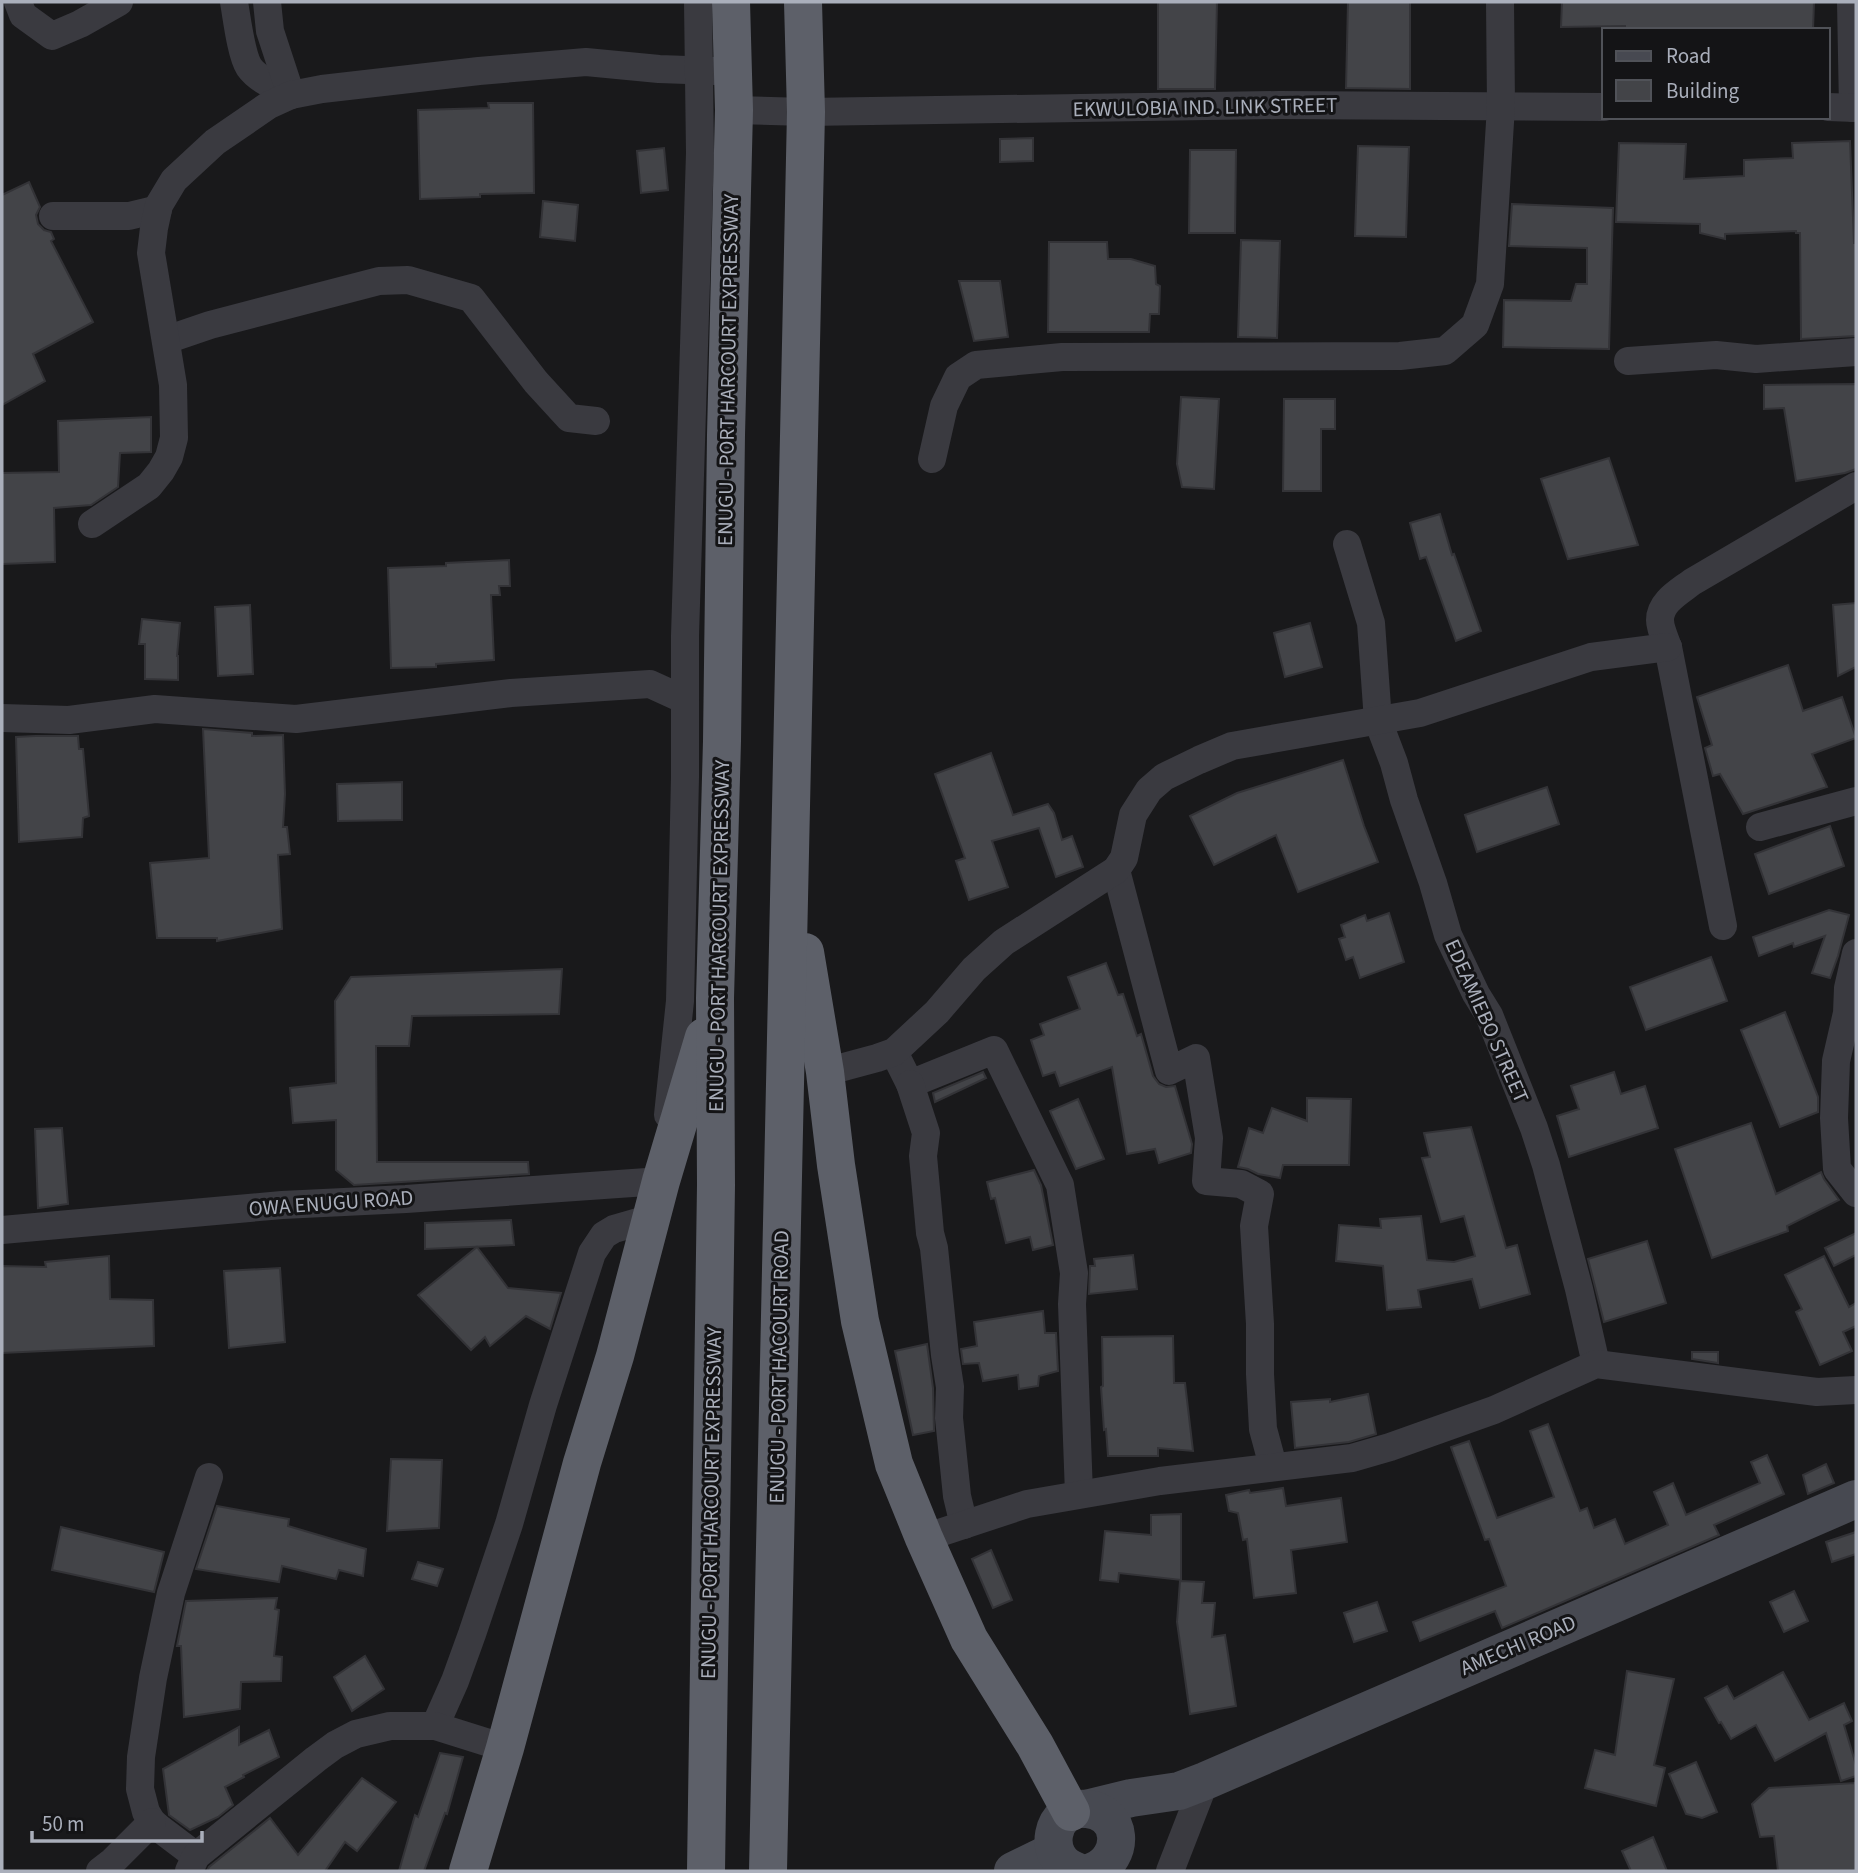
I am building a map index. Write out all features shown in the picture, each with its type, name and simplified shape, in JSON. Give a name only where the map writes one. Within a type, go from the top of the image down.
[{"type":"highway","name":"ENUGU - PORT HARCOURT EXPRESSWAY","points":[[706,1871],[716,1185],[715,998],[734,110],[715,71],[731,2]]},
{"type":"highway","points":[[803,2],[806,113],[789,862],[825,1072],[860,1321],[894,1464],[969,1639],[1078,1810]]},
{"type":"highway","name":"ENUGU - PORT HACOURT ROAD","points":[[768,1871],[789,862]]},
{"type":"highway","points":[[468,1871],[615,1356],[661,1181],[715,998]]},
{"type":"main road","name":"AMECHI ROAD","points":[[1192,1786],[1856,1499]]},
{"type":"main road","points":[[1013,1871],[1065,1861],[1052,1839],[1055,1828],[1062,1819],[1078,1810],[1192,1786]]},
{"type":"main road","points":[[1102,1865],[1144,1823],[1192,1786]]},
{"type":"main road","points":[[1078,1810],[1101,1813],[1111,1822],[1116,1836],[1115,1848],[1102,1865]]},
{"type":"street","points":[[18,2],[23,15],[52,36],[119,2]]},
{"type":"street","points":[[234,2],[245,57],[250,68],[291,95]]},
{"type":"street","points":[[267,2],[270,31],[291,95]]},
{"type":"street","points":[[661,1181],[680,1001],[685,636],[699,153],[715,71],[698,2]]},
{"type":"street","points":[[932,459],[944,406],[958,377],[976,365],[1062,357],[1400,356],[1446,351],[1475,325],[1490,284],[1501,106],[1500,2]]},
{"type":"street","points":[[1846,108],[1851,2]]},
{"type":"street","points":[[92,524],[149,485],[169,457],[174,438],[173,385],[151,253],[158,209],[174,180],[215,142],[269,105],[291,95],[323,89],[586,62],[715,71]]},
{"type":"street","name":"EKWULOBIA IND. LINK STREET","points":[[734,110],[806,113],[1279,105],[1602,107]]},
{"type":"street","points":[[53,216],[130,216],[158,209]]},
{"type":"street","points":[[166,340],[210,325],[380,281],[408,280],[471,298],[536,382],[569,418],[596,421]]},
{"type":"street","points":[[1628,360],[1716,355],[1756,359],[1856,352]]},
{"type":"street","points":[[1723,926],[1668,647],[1660,620],[1663,609],[1669,599],[1692,582],[1856,486]]},
{"type":"street","name":"EDEAMIEBO STREET","points":[[1347,544],[1371,623],[1378,721],[1394,763],[1448,936],[1489,1016],[1534,1128],[1579,1289],[1596,1364]]},
{"type":"street","points":[[825,1072],[894,1052],[937,1012],[974,969],[1004,942],[1116,870],[1124,858],[1133,815],[1149,790],[1164,777],[1232,746],[1420,713],[1591,657],[1668,647]]},
{"type":"street","points":[[2,718],[69,720],[155,709],[296,719],[511,693],[650,684],[685,700]]},
{"type":"street","points":[[1760,827],[1856,801]]},
{"type":"street","points":[[1116,870],[1169,1071],[1196,1058],[1209,1138],[1206,1181],[1241,1184],[1261,1194],[1254,1226],[1260,1374],[1263,1429],[1273,1466]]},
{"type":"street","points":[[1856,953],[1836,1061],[1834,1118],[1837,1169],[1856,1193]]},
{"type":"street","points":[[910,1084],[994,1050],[1060,1185],[1074,1273],[1072,1304],[1079,1494]]},
{"type":"street","points":[[894,1052],[910,1084],[926,1133],[923,1156],[930,1233],[950,1387],[949,1418],[957,1496],[964,1525]]},
{"type":"street","name":"OWA ENUGU ROAD","points":[[2,1230],[282,1205],[661,1181]]},
{"type":"street","points":[[435,1726],[455,1681],[505,1536],[543,1405],[592,1253],[604,1235],[614,1229],[652,1218]]},
{"type":"street","points":[[924,1538],[1027,1504],[1079,1494],[1273,1466],[1352,1458],[1494,1410],[1596,1364],[1817,1392],[1856,1390]]},
{"type":"street","points":[[209,1477],[171,1593],[141,1757],[140,1789],[146,1812],[152,1822],[192,1864],[335,1745],[356,1734],[390,1726],[435,1726],[505,1748]]},
{"type":"street","points":[[1170,1871],[1192,1786]]},
{"type":"street","points":[[100,1871],[152,1822]]},
{"type":"building","points":[[1158,2],[1217,2],[1215,89],[1158,89]]},
{"type":"building","points":[[1348,2],[1410,2],[1410,89],[1346,88]]},
{"type":"building","points":[[1562,2],[1814,2],[1813,28],[1561,27]]},
{"type":"building","points":[[488,103],[533,103],[534,193],[420,199],[418,110],[489,108]]},
{"type":"building","points":[[1033,138],[1033,161],[1000,162],[1000,139]]},
{"type":"building","points":[[1850,141],[1856,243],[1856,336],[1801,339],[1800,233],[1796,231],[1725,234],[1725,239],[1700,233],[1700,224],[1616,222],[1619,143],[1686,144],[1684,179],[1744,176],[1744,160],[1793,158],[1792,143]]},
{"type":"building","points":[[1358,146],[1409,147],[1406,237],[1355,236]]},
{"type":"building","points":[[664,148],[668,190],[641,193],[637,151]]},
{"type":"building","points":[[1190,150],[1236,150],[1235,233],[1189,233]]},
{"type":"building","points":[[29,182],[40,207],[36,215],[38,224],[51,232],[54,239],[51,241],[93,322],[33,354],[45,381],[2,405],[2,195]]},
{"type":"building","points":[[543,201],[578,205],[575,241],[540,237]]},
{"type":"building","points":[[1512,204],[1613,208],[1609,349],[1503,347],[1504,300],[1571,301],[1576,284],[1587,284],[1587,248],[1509,246]]},
{"type":"building","points":[[1241,240],[1280,241],[1277,338],[1238,337]]},
{"type":"building","points":[[1049,242],[1107,242],[1108,259],[1131,259],[1155,266],[1156,284],[1160,286],[1159,314],[1150,314],[1149,332],[1048,332]]},
{"type":"building","points":[[959,281],[1000,281],[1008,337],[974,341]]},
{"type":"building","points":[[1856,384],[1856,469],[1796,481],[1784,408],[1764,409],[1764,385]]},
{"type":"building","points":[[1181,397],[1219,399],[1214,489],[1182,487],[1177,464]]},
{"type":"building","points":[[1284,399],[1335,399],[1335,429],[1321,429],[1321,491],[1283,491]]},
{"type":"building","points":[[151,417],[151,452],[120,453],[118,487],[91,505],[54,508],[55,562],[2,564],[2,473],[59,472],[58,421]]},
{"type":"building","points":[[1609,458],[1638,545],[1568,559],[1541,479]]},
{"type":"building","points":[[1440,514],[1452,555],[1454,554],[1481,631],[1456,641],[1426,557],[1420,559],[1410,523]]},
{"type":"building","points":[[509,560],[510,586],[499,586],[500,595],[491,595],[494,660],[436,664],[436,667],[391,668],[388,568]]},
{"type":"building","points":[[1856,603],[1856,667],[1838,676],[1833,605]]},
{"type":"building","points":[[250,605],[253,674],[218,676],[215,607]]},
{"type":"building","points":[[142,619],[180,623],[178,680],[145,679],[145,644],[139,644]]},
{"type":"building","points":[[1310,623],[1322,667],[1285,677],[1274,633]]},
{"type":"building","points":[[1788,665],[1803,711],[1842,697],[1856,738],[1812,754],[1827,787],[1743,814],[1720,774],[1713,776],[1705,748],[1712,745],[1697,697]]},
{"type":"building","points":[[203,729],[252,733],[252,736],[283,735],[283,827],[287,827],[290,854],[278,855],[282,929],[217,941],[217,938],[157,938],[150,863],[209,858]]},
{"type":"building","points":[[78,736],[79,749],[83,749],[89,816],[83,818],[82,837],[19,842],[16,737]]},
{"type":"building","points":[[991,753],[1013,815],[1048,804],[1054,813],[1062,840],[1072,836],[1083,867],[1056,877],[1039,828],[992,841],[1008,887],[969,900],[956,861],[965,858],[935,774]]},
{"type":"building","points":[[1343,760],[1378,862],[1298,892],[1276,835],[1214,865],[1190,816],[1237,793]]},
{"type":"building","points":[[402,782],[402,820],[338,821],[337,784]]},
{"type":"building","points":[[1547,787],[1559,824],[1477,852],[1465,815]]},
{"type":"building","points":[[1830,826],[1844,866],[1769,894],[1755,854]]},
{"type":"building","points":[[1829,910],[1849,915],[1830,978],[1812,973],[1825,936],[1794,947],[1793,943],[1759,956],[1753,937]]},
{"type":"building","points":[[1389,913],[1404,962],[1360,978],[1353,957],[1346,960],[1339,939],[1345,937],[1341,925],[1365,915],[1367,921]]},
{"type":"building","points":[[1711,957],[1727,1001],[1646,1030],[1630,987]]},
{"type":"building","points":[[1106,963],[1118,995],[1123,994],[1137,1036],[1141,1034],[1153,1076],[1159,1084],[1166,1087],[1175,1086],[1192,1144],[1191,1153],[1159,1163],[1155,1149],[1127,1154],[1112,1067],[1060,1086],[1055,1072],[1043,1076],[1031,1040],[1044,1035],[1040,1024],[1080,1009],[1068,977]]},
{"type":"building","points":[[562,969],[559,1014],[412,1016],[409,1046],[376,1046],[377,1162],[528,1162],[529,1174],[354,1185],[336,1170],[336,1120],[293,1123],[290,1088],[336,1083],[335,1001],[351,977]]},
{"type":"building","points":[[1785,1012],[1818,1097],[1818,1112],[1780,1127],[1741,1030]]},
{"type":"building","points":[[983,1072],[986,1078],[935,1102],[933,1093]]},
{"type":"building","points":[[1614,1072],[1621,1094],[1645,1086],[1658,1128],[1569,1157],[1557,1116],[1579,1109],[1571,1086]]},
{"type":"building","points":[[1307,1098],[1351,1099],[1349,1165],[1283,1165],[1280,1178],[1238,1167],[1249,1128],[1263,1133],[1272,1108],[1307,1121]]},
{"type":"building","points":[[1078,1099],[1104,1159],[1076,1169],[1050,1111]]},
{"type":"building","points":[[1751,1123],[1776,1194],[1821,1172],[1839,1200],[1787,1226],[1788,1231],[1712,1258],[1675,1149]]},
{"type":"building","points":[[1471,1127],[1506,1248],[1517,1245],[1530,1294],[1480,1308],[1472,1279],[1418,1290],[1421,1307],[1387,1310],[1383,1266],[1336,1261],[1339,1225],[1381,1228],[1380,1219],[1421,1216],[1427,1260],[1454,1262],[1475,1256],[1464,1216],[1441,1222],[1422,1158],[1430,1157],[1424,1133]]},
{"type":"building","points":[[62,1128],[68,1204],[38,1208],[35,1129]]},
{"type":"building","points":[[1034,1170],[1041,1185],[1053,1245],[1033,1250],[1030,1237],[1006,1243],[995,1198],[991,1199],[987,1182]]},
{"type":"building","points":[[511,1220],[514,1245],[425,1249],[425,1223]]},
{"type":"building","points":[[1856,1233],[1856,1255],[1834,1266],[1825,1248]]},
{"type":"building","points":[[1647,1241],[1666,1303],[1604,1322],[1588,1259]]},
{"type":"building","points":[[477,1247],[508,1288],[561,1293],[550,1329],[526,1316],[490,1346],[485,1337],[471,1350],[418,1295]]},
{"type":"building","points":[[1133,1255],[1137,1289],[1089,1294],[1090,1266],[1095,1266],[1094,1259]]},
{"type":"building","points":[[109,1256],[110,1299],[153,1300],[154,1346],[2,1353],[2,1266],[46,1267],[45,1262]]},
{"type":"building","points":[[1824,1256],[1849,1307],[1856,1303],[1856,1326],[1843,1332],[1852,1351],[1820,1365],[1796,1312],[1802,1309],[1785,1275]]},
{"type":"building","points":[[280,1268],[285,1342],[229,1348],[224,1271]]},
{"type":"building","points":[[1043,1311],[1045,1333],[1056,1333],[1058,1371],[1039,1376],[1038,1386],[1019,1389],[1018,1375],[983,1381],[979,1363],[963,1364],[961,1349],[977,1346],[974,1322]]},
{"type":"building","points":[[1173,1336],[1174,1383],[1185,1383],[1193,1451],[1158,1448],[1158,1456],[1108,1456],[1101,1387],[1102,1337]]},
{"type":"building","points":[[927,1344],[933,1388],[934,1431],[913,1435],[895,1351]]},
{"type":"building","points":[[1692,1352],[1718,1352],[1718,1363],[1692,1359]]},
{"type":"building","points":[[1368,1394],[1376,1434],[1349,1442],[1295,1448],[1291,1402],[1330,1399],[1330,1402]]},
{"type":"building","points":[[1548,1424],[1580,1511],[1587,1508],[1594,1528],[1615,1519],[1625,1544],[1668,1525],[1654,1492],[1673,1483],[1686,1515],[1760,1483],[1751,1462],[1767,1455],[1784,1494],[1714,1525],[1719,1535],[1502,1628],[1495,1611],[1420,1641],[1413,1622],[1506,1586],[1489,1539],[1485,1540],[1451,1447],[1469,1441],[1497,1518],[1554,1497],[1530,1431]]},
{"type":"building","points":[[391,1459],[442,1460],[439,1528],[387,1531]]},
{"type":"building","points":[[1826,1464],[1834,1483],[1808,1494],[1803,1475]]},
{"type":"building","points":[[1283,1488],[1286,1506],[1341,1498],[1347,1542],[1291,1550],[1296,1593],[1254,1598],[1247,1539],[1243,1540],[1238,1513],[1229,1511],[1226,1495],[1249,1490],[1250,1493]]},
{"type":"building","points":[[217,1506],[289,1519],[288,1526],[366,1549],[363,1576],[339,1570],[336,1579],[282,1566],[279,1582],[196,1569]]},
{"type":"building","points":[[1181,1514],[1181,1580],[1119,1573],[1118,1582],[1100,1580],[1105,1531],[1151,1535],[1151,1515]]},
{"type":"building","points":[[61,1527],[164,1552],[154,1592],[52,1570]]},
{"type":"building","points":[[1856,1532],[1856,1554],[1832,1562],[1826,1542]]},
{"type":"building","points":[[991,1550],[1012,1600],[993,1608],[972,1559]]},
{"type":"building","points":[[418,1562],[443,1569],[437,1586],[412,1579]]},
{"type":"building","points":[[1180,1581],[1204,1582],[1202,1603],[1215,1603],[1212,1637],[1225,1635],[1236,1706],[1190,1714],[1177,1622]]},
{"type":"building","points":[[1794,1591],[1808,1621],[1784,1632],[1770,1602]]},
{"type":"building","points":[[277,1598],[275,1609],[279,1610],[274,1656],[282,1657],[281,1681],[241,1682],[240,1709],[184,1717],[181,1646],[177,1646],[186,1601]]},
{"type":"building","points":[[1377,1602],[1387,1631],[1354,1642],[1344,1613]]},
{"type":"building","points":[[365,1656],[384,1689],[352,1711],[334,1677]]},
{"type":"building","points":[[1627,1671],[1674,1679],[1654,1765],[1665,1768],[1656,1806],[1585,1788],[1595,1750],[1615,1755]]},
{"type":"building","points":[[1783,1672],[1809,1720],[1844,1703],[1852,1721],[1844,1725],[1856,1765],[1856,1776],[1841,1781],[1826,1733],[1775,1761],[1756,1725],[1731,1739],[1705,1698],[1727,1686],[1734,1699]]},
{"type":"building","points":[[239,1727],[239,1745],[269,1730],[279,1757],[225,1787],[233,1805],[218,1817],[190,1830],[169,1815],[163,1769]]},
{"type":"building","points":[[440,1753],[463,1757],[447,1814],[445,1813],[424,1871],[399,1871],[415,1815],[418,1817]]},
{"type":"building","points":[[1696,1762],[1717,1812],[1702,1818],[1686,1814],[1669,1774]]},
{"type":"building","points":[[362,1778],[396,1802],[357,1851],[345,1842],[325,1871],[207,1871],[270,1818],[298,1855]]},
{"type":"building","points":[[1855,1783],[1856,1871],[1778,1871],[1774,1836],[1760,1837],[1752,1804],[1769,1788]]},
{"type":"building","points":[[1653,1837],[1667,1871],[1631,1871],[1622,1851]]}]
